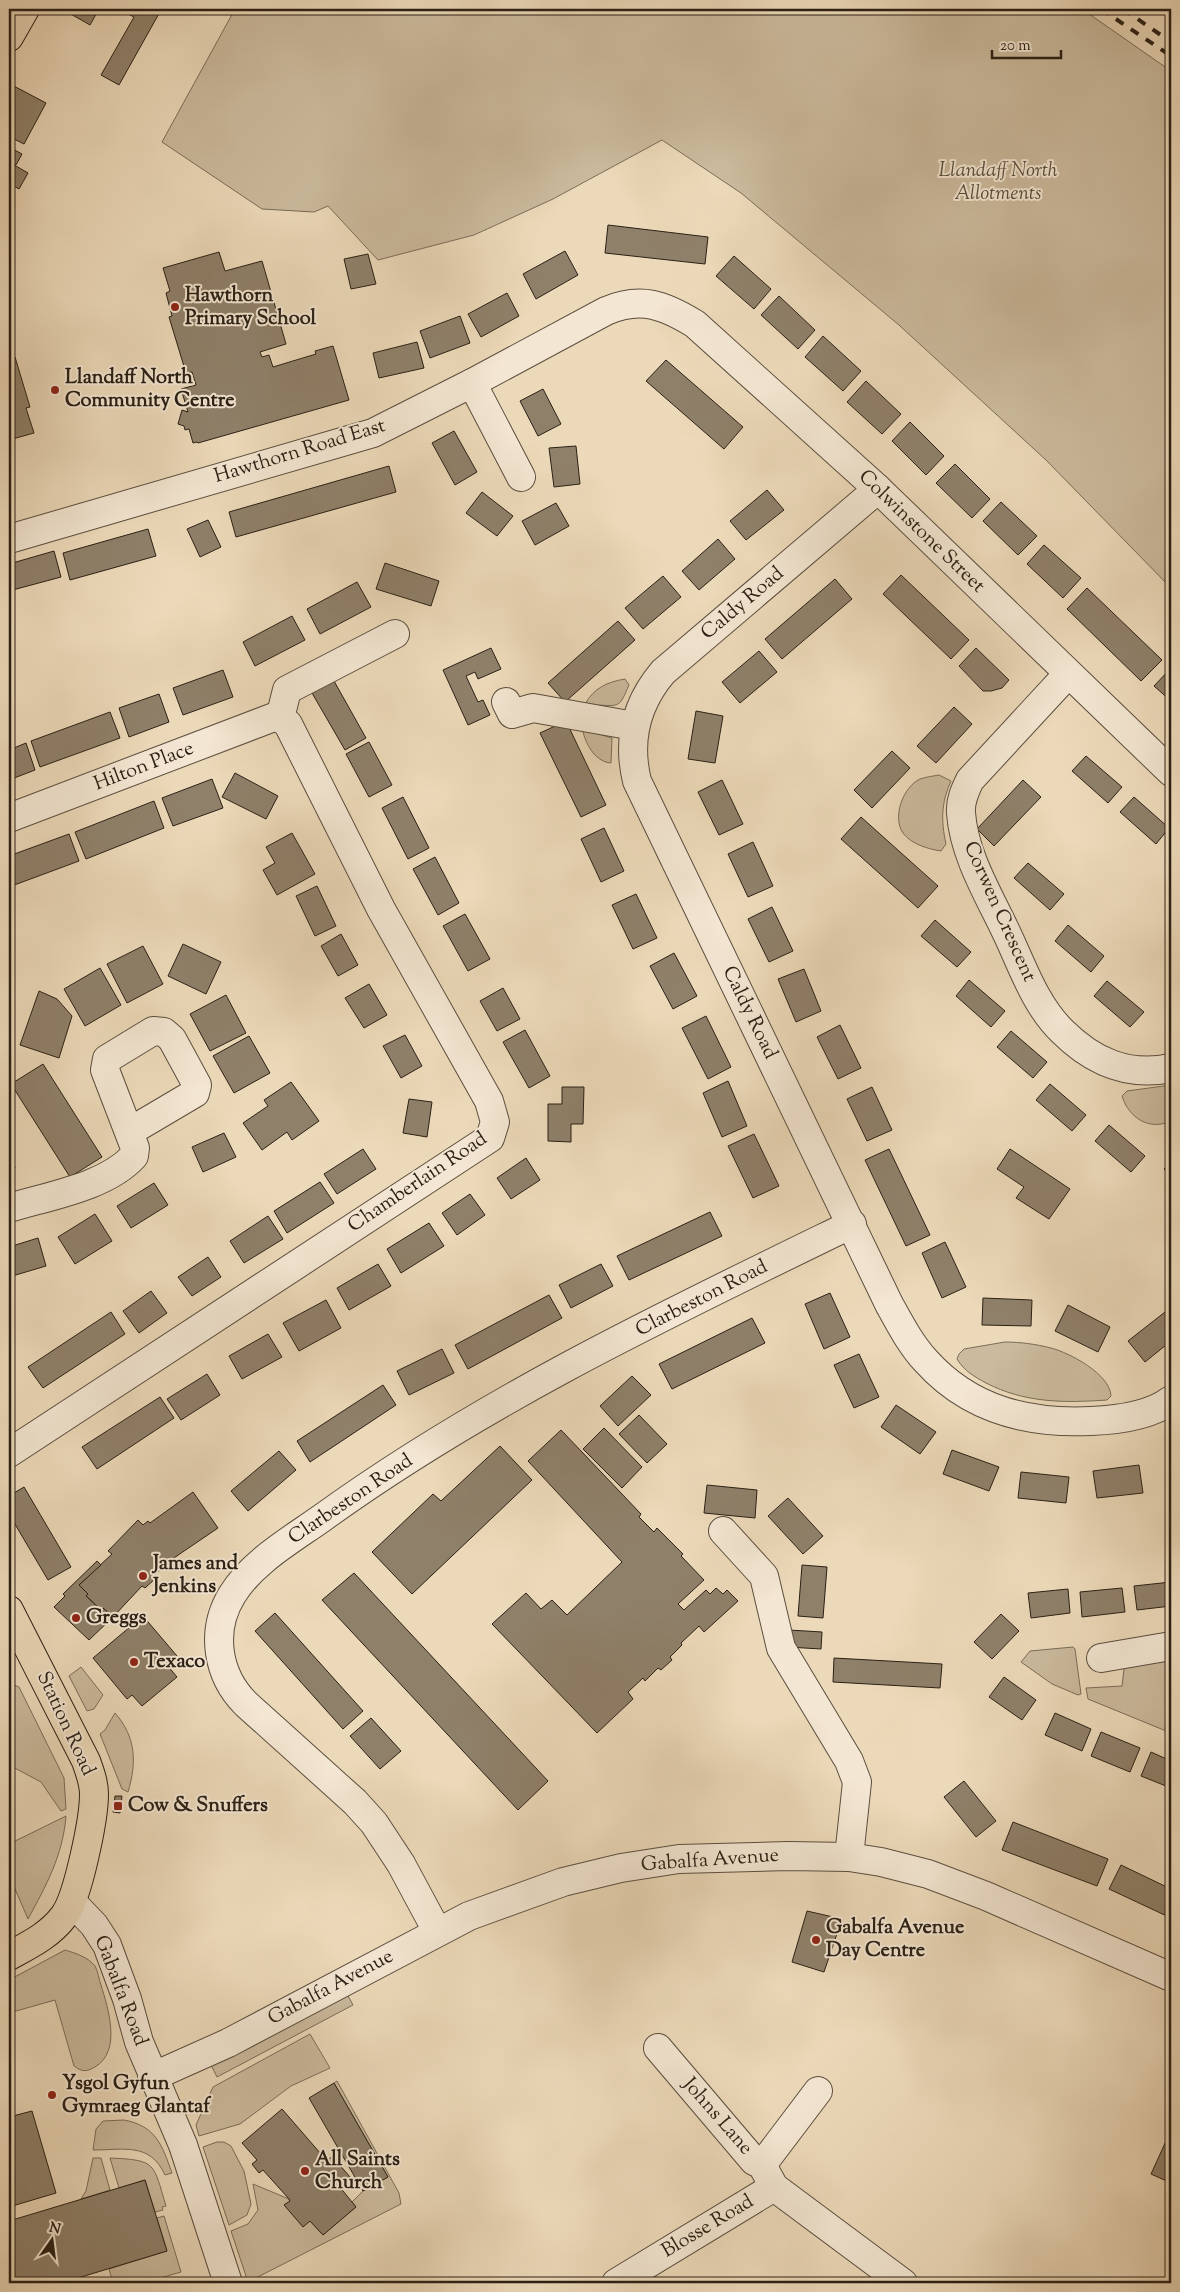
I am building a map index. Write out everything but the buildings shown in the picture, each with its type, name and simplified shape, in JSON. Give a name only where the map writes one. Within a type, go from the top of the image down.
[{"type":"main road","points":[[9,37],[25,9]]},
{"type":"main road","name":"Station Road","points":[[9,1610],[92,1776],[94,1793],[93,1812],[72,1902]]},
{"type":"main road","points":[[9,1956],[52,1930],[65,1915],[72,1902]]},
{"type":"street","name":"Hawthorn Road East","points":[[9,539],[373,433],[622,304],[645,303],[661,305]]},
{"type":"street","name":"Colwinstone Street","points":[[661,305],[695,324],[878,489],[1171,772]]},
{"type":"street","points":[[472,383],[521,478]]},
{"type":"street","name":"Caldy Road","points":[[878,489],[663,672],[646,696],[634,726],[632,748],[637,781],[889,1304],[918,1350],[938,1374],[974,1400],[1021,1418],[1074,1422],[1101,1421],[1139,1414],[1171,1400]]},
{"type":"street","points":[[284,721],[288,690],[395,634]]},
{"type":"street","name":"Corwen Crescent","points":[[1068,674],[970,780],[961,810],[967,845],[1038,998],[1061,1031],[1094,1056],[1125,1070],[1156,1072],[1171,1068]]},
{"type":"street","points":[[506,702],[512,714],[533,708],[634,726]]},
{"type":"street","name":"Hilton Place","points":[[9,818],[274,717],[284,721]]},
{"type":"street","name":"Chamberlain Road","points":[[9,1453],[490,1138],[494,1130],[495,1122],[489,1101],[381,909],[284,721]]},
{"type":"street","points":[[9,1208],[95,1182],[111,1174],[131,1144]]},
{"type":"street","name":"Clarbeston Road","points":[[437,1931],[393,1851],[374,1823],[355,1802],[235,1693],[221,1665],[218,1642],[224,1610],[232,1594],[268,1558],[348,1499],[480,1416],[603,1348],[852,1224]]},
{"type":"street","points":[[723,1530],[764,1576],[781,1648],[850,1761],[857,1782],[849,1857]]},
{"type":"street","points":[[1101,1658],[1171,1646]]},
{"type":"street","name":"Gabalfa Avenue","points":[[152,2077],[228,2043],[437,1931],[508,1900],[562,1882],[640,1864],[680,1859],[735,1856],[849,1857],[881,1862],[928,1874],[986,1896],[1171,1978]]},
{"type":"street","name":"Gabalfa Road","points":[[72,1902],[94,1925],[107,1946],[152,2077],[183,2145],[228,2283]]},
{"type":"street","name":"Johns Lane","points":[[658,2048],[768,2176],[904,2283]]},
{"type":"street","points":[[768,2176],[818,2090]]},
{"type":"street","name":"Blosse Road","points":[[616,2283],[768,2176]]},
{"type":"green space","name":"Llandaff North Allotments","points":[[235,9],[1082,9],[1171,71],[1171,588],[1046,460],[899,325],[741,193],[662,140],[553,199],[474,235],[378,260],[328,206],[314,212],[262,209],[162,142]]},
{"type":"green space","points":[[625,679],[629,685],[624,697],[616,705],[599,705],[597,712],[585,704],[597,690],[612,682]]},
{"type":"green space","points":[[582,725],[595,733],[612,738],[611,763],[599,759],[590,749]]},
{"type":"green space","points":[[939,775],[951,781],[945,797],[943,812],[946,844],[941,851],[915,843],[906,837],[900,826],[899,819],[899,811],[904,795],[914,783],[920,779]]},
{"type":"green space","points":[[1171,1085],[1171,1121],[1163,1124],[1148,1123],[1135,1116],[1125,1104],[1122,1096],[1127,1091]]},
{"type":"green space","points":[[1005,1342],[1039,1345],[1059,1351],[1078,1360],[1097,1372],[1109,1388],[1111,1396],[1107,1400],[1060,1401],[1015,1395],[986,1383],[966,1370],[957,1359],[964,1349]]},
{"type":"green space","points":[[1073,1647],[1075,1649],[1081,1694],[1078,1695],[1052,1684],[1021,1662],[1030,1651]]},
{"type":"green space","points":[[1171,1654],[1171,1733],[1088,1699],[1086,1688],[1122,1686],[1124,1669],[1131,1662]]},
{"type":"green space","points":[[81,1667],[103,1695],[94,1709],[87,1711],[69,1676]]},
{"type":"green space","points":[[9,1683],[19,1687],[64,1778],[66,1809],[61,1811],[41,1782],[9,1765]]},
{"type":"green space","points":[[115,1713],[127,1731],[133,1750],[133,1770],[128,1792],[122,1789],[100,1734],[105,1730]]},
{"type":"green space","points":[[66,1816],[61,1844],[53,1870],[28,1919],[9,1875],[9,1844]]},
{"type":"green space","points":[[65,1950],[85,1958],[95,1966],[109,2017],[111,2040],[108,2051],[103,2060],[95,2067],[87,2070],[74,2066],[55,2000],[9,2013],[9,1980]]},
{"type":"green space","points":[[346,1992],[353,2005],[217,2077],[211,2065]]},
{"type":"green space","points":[[310,2034],[330,2068],[291,2086],[240,2124],[199,2136],[196,2125],[213,2087]]},
{"type":"green space","points":[[337,2081],[399,2193],[401,2204],[248,2282],[231,2231],[248,2224],[258,2210],[253,2184],[289,2199],[290,2201],[285,2205],[303,2226],[310,2221],[323,2235],[356,2207],[352,2202],[363,2191],[388,2177],[334,2083]]},
{"type":"green space","points":[[124,2120],[144,2127],[151,2132],[161,2146],[172,2173],[165,2175],[159,2164],[152,2157],[135,2150],[93,2150],[96,2129],[103,2121]]},
{"type":"green space","points":[[217,2142],[224,2142],[231,2146],[244,2171],[251,2204],[247,2215],[229,2225],[203,2147]]},
{"type":"green space","points":[[93,2158],[101,2158],[110,2190],[81,2199],[86,2191]]},
{"type":"green space","points":[[110,2158],[137,2160],[151,2167],[155,2172],[166,2206],[162,2207],[163,2210],[155,2212],[145,2180],[119,2188]]},
{"type":"green space","points":[[164,2216],[181,2272],[143,2283],[113,2283],[109,2269],[167,2251],[157,2218]]},
{"type":"railway","points":[[1101,9],[1171,56]]},
{"type":"railway","points":[[1123,9],[1171,42]]},
{"type":"place","name":"Hawthorn Primary School","points":[[175,307]]},
{"type":"place","name":"Llandaff North Community Centre","points":[[55,390]]},
{"type":"place","name":"James and Jenkins","points":[[143,1576]]},
{"type":"place","name":"Greggs","points":[[76,1618]]},
{"type":"place","name":"Texaco","points":[[134,1662]]},
{"type":"place","name":"Cow & Snuffers","points":[[118,1806]]},
{"type":"place","name":"Gabalfa Avenue Day Centre","points":[[816,1940]]},
{"type":"place","name":"Ysgol Gyfun Gymraeg Glantaf","points":[[52,2095]]},
{"type":"place","name":"All Saints Church","points":[[305,2171]]}]
